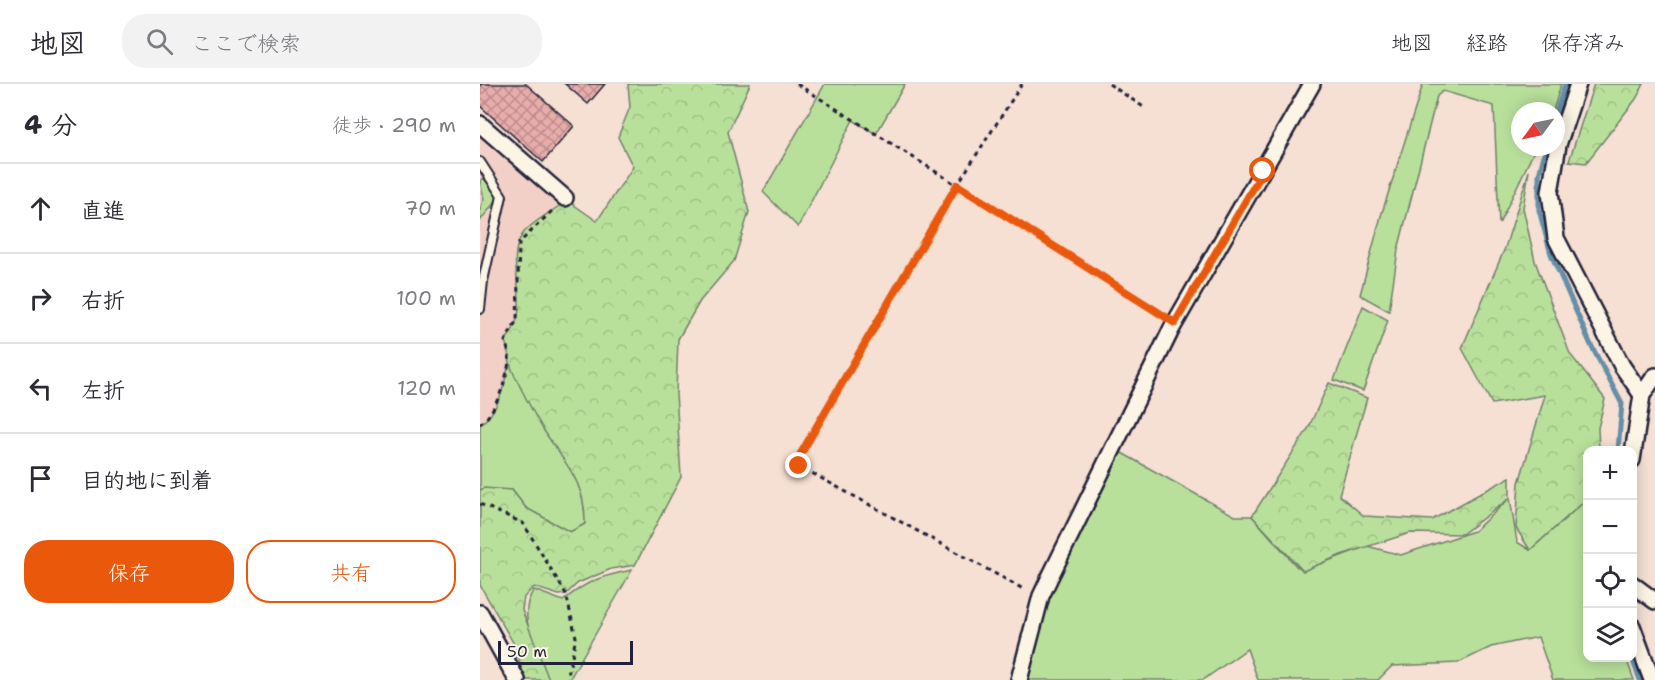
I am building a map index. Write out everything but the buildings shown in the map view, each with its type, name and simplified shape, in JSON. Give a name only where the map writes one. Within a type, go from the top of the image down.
[{"type":"street","points":[[1019,680],[1041,596],[1175,323],[1312,84]]},
{"type":"street","points":[[1578,84],[1558,145],[1550,192],[1556,238],[1622,366],[1642,395]]},
{"type":"street","points":[[480,124],[565,198]]},
{"type":"street","points":[[1634,446],[1642,395],[1655,376]]},
{"type":"street","points":[[1637,588],[1655,601]]},
{"type":"street","points":[[480,613],[517,680]]},
{"type":"street","points":[[1637,640],[1652,680]]},
{"type":"lane","points":[[480,163],[502,196],[482,280],[480,309]]},
{"type":"path","points":[[797,84],[1175,323]]},
{"type":"path","points":[[1022,84],[957,185],[799,457],[799,466],[1032,594]]},
{"type":"path","points":[[1109,84],[1145,108]]},
{"type":"path","points":[[480,424],[486,421],[504,384],[510,358],[505,341],[517,320],[519,243],[565,198]]},
{"type":"path","points":[[480,504],[523,523],[566,594],[576,637],[567,680]]},
{"type":"shaded area","points":[[480,125],[562,204],[532,226],[517,271],[520,291],[519,312],[516,329],[505,341],[514,374],[480,487]]},
{"type":"green space","points":[[628,84],[750,84],[728,132],[749,212],[734,261],[700,301],[678,339],[676,393],[681,477],[635,565],[611,569],[578,583],[566,594],[559,595],[534,587],[524,597],[522,610],[549,680],[525,680],[515,646],[480,585],[480,490],[484,488],[512,490],[526,508],[570,532],[585,524],[582,496],[578,484],[543,429],[516,379],[505,341],[514,327],[518,314],[515,260],[517,247],[522,235],[530,226],[562,204],[554,191],[597,221],[633,167],[618,137],[630,107]]},
{"type":"green space","points":[[825,84],[905,84],[876,134],[853,120],[798,227],[763,192]]},
{"type":"green space","points":[[1423,84],[1561,84],[1556,102],[1511,102],[1511,156],[1532,156],[1499,224],[1494,106],[1443,91],[1437,96],[1398,250],[1389,311],[1360,295],[1381,216]]},
{"type":"green space","points":[[1594,84],[1644,84],[1636,99],[1586,163],[1569,161]]},
{"type":"green space","points":[[1529,171],[1523,208],[1535,261],[1570,354],[1605,399],[1598,428],[1599,446],[1583,446],[1583,503],[1530,550],[1516,528],[1519,483],[1545,395],[1492,404],[1462,348],[1505,248]]},
{"type":"green space","points":[[483,178],[494,189],[497,199],[480,221],[480,209],[484,199],[480,181]]},
{"type":"green space","points":[[1363,306],[1388,320],[1363,391],[1334,380]]},
{"type":"green space","points":[[510,358],[530,402],[573,473],[582,496],[585,524],[570,532],[526,508],[512,490],[480,490],[480,424],[493,411],[497,403]]},
{"type":"green space","points":[[1329,383],[1367,398],[1339,495],[1364,516],[1432,520],[1510,477],[1510,498],[1462,534],[1410,533],[1341,555],[1303,571],[1252,516],[1308,429]]},
{"type":"green space","points":[[1120,452],[1235,516],[1252,516],[1297,567],[1320,564],[1367,546],[1401,555],[1474,531],[1510,498],[1517,542],[1530,550],[1583,503],[1583,662],[1627,662],[1634,680],[1553,680],[1538,637],[1491,647],[1458,663],[1392,666],[1378,680],[1258,680],[1247,649],[1203,680],[1020,680],[1052,578]]},
{"type":"green space","points":[[632,570],[569,680],[547,680],[527,622],[529,600],[534,590],[563,601],[595,580]]},
{"type":"waterway","points":[[1559,102],[1565,84]]},
{"type":"waterway","points":[[1544,156],[1539,175],[1539,210],[1551,254],[1590,343],[1622,404],[1618,446]]},
{"type":"waterway","points":[[1633,662],[1640,680]]},
{"type":"route","points":[[799,466],[799,457],[957,185],[1175,323],[1263,171]]}]
